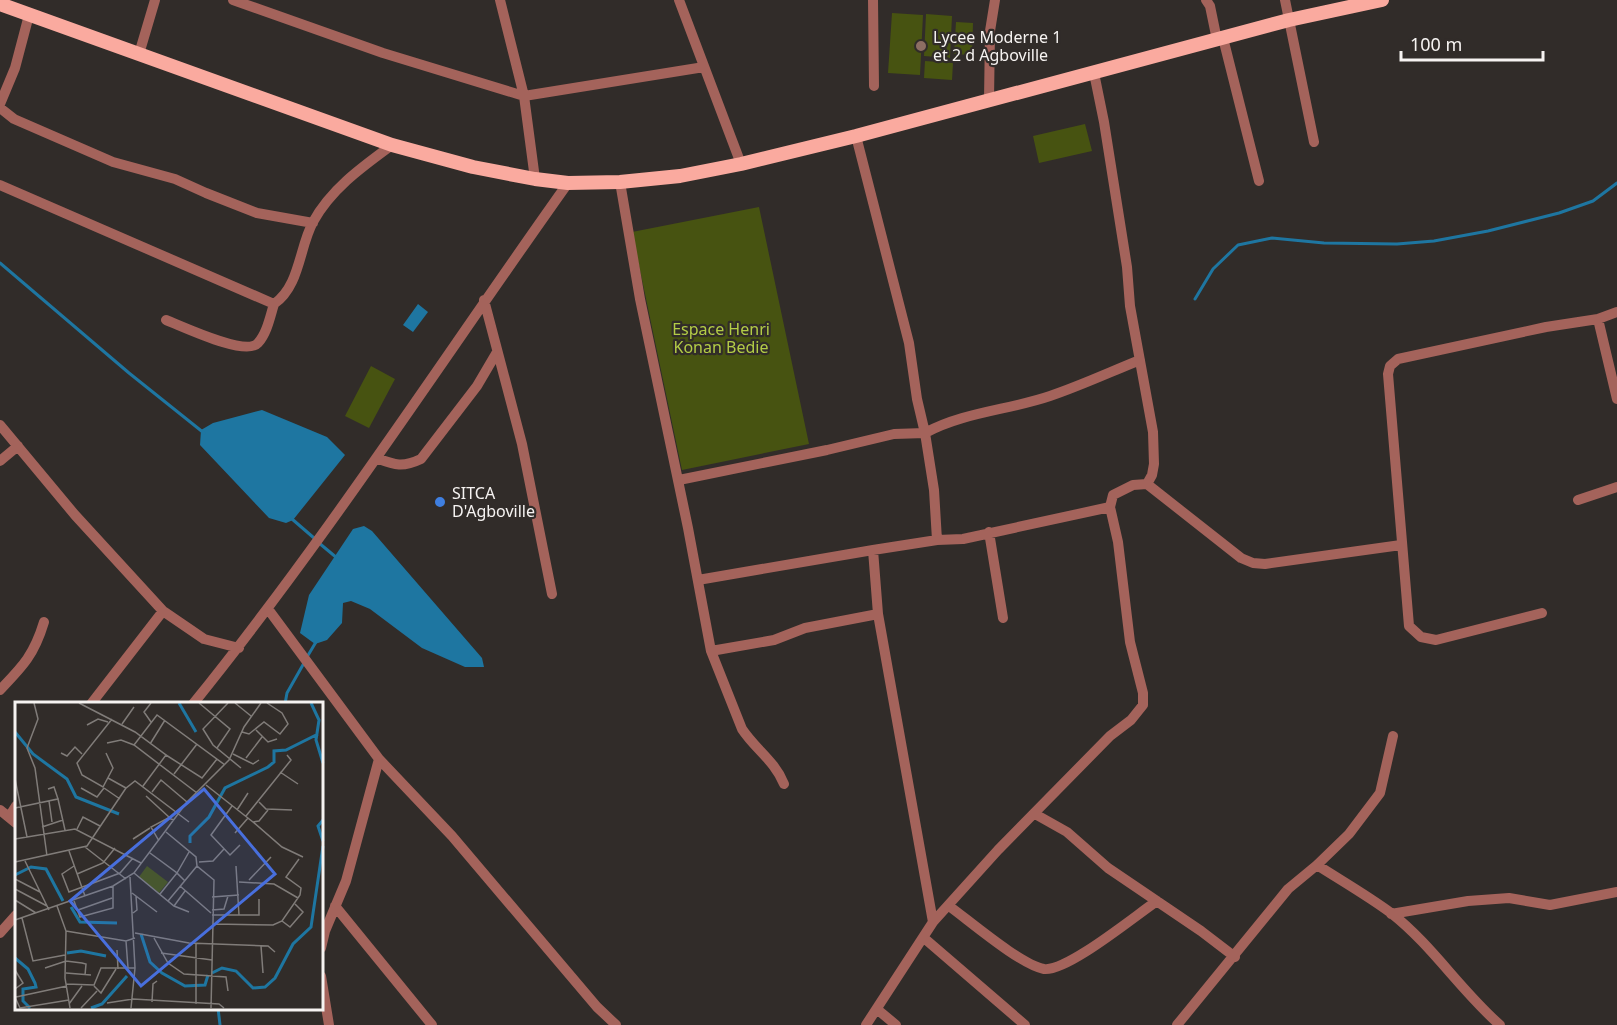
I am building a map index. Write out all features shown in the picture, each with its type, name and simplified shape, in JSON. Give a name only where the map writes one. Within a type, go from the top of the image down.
[{"type":"main road","points":[[0,4],[392,145],[473,167],[568,183],[620,182],[680,176],[741,164],[856,136],[1289,20],[1382,0]]},
{"type":"street","points":[[139,54],[155,0]]},
{"type":"street","points":[[232,0],[383,53],[524,96],[704,68]]},
{"type":"street","points":[[500,0],[524,96],[535,179]]},
{"type":"street","points":[[679,0],[741,164]]},
{"type":"street","points":[[873,0],[874,86]]},
{"type":"street","points":[[989,100],[990,31],[994,0]]},
{"type":"street","points":[[1206,0],[1220,39],[1259,181]]},
{"type":"street","points":[[1285,0],[1314,142]]},
{"type":"street","points":[[29,15],[15,68],[0,106],[14,119],[113,162],[176,179],[257,213],[313,223]]},
{"type":"street","points":[[1094,73],[1127,267],[1130,306],[1153,432],[1155,454],[1152,475],[1147,483]]},
{"type":"street","points":[[856,136],[909,343],[934,490],[937,540]]},
{"type":"street","points":[[166,320],[230,345],[246,347],[259,343],[274,304],[288,289],[301,260],[313,223],[340,186],[392,145]]},
{"type":"street","points":[[620,182],[640,299],[679,480],[711,651],[742,729],[749,741],[771,761],[780,773],[784,784]]},
{"type":"street","points":[[195,702],[321,538],[484,300],[568,183]]},
{"type":"street","points":[[0,185],[274,304]]},
{"type":"street","points":[[484,300],[522,444],[552,594]]},
{"type":"street","points":[[1542,613],[1436,640],[1421,637],[1409,626],[1388,375],[1390,366],[1398,359],[1546,327],[1598,319],[1617,312]]},
{"type":"street","points":[[1598,319],[1617,399]]},
{"type":"street","points":[[376,458],[393,464],[408,465],[421,459],[477,386],[497,352]]},
{"type":"street","points":[[679,480],[894,434],[925,433],[938,426],[970,416],[1049,396],[1140,360]]},
{"type":"street","points":[[0,425],[83,524],[163,611],[204,639],[238,648]]},
{"type":"street","points":[[0,461],[18,446]]},
{"type":"street","points":[[866,1025],[878,1010],[933,922],[998,850],[1110,736],[1131,720],[1143,705],[1143,693],[1130,642],[1118,542],[1110,507],[1113,495],[1133,485],[1147,483],[1241,558],[1253,563],[1265,564],[1401,545]]},
{"type":"street","points":[[1578,501],[1617,487]]},
{"type":"street","points":[[698,580],[937,540],[963,539],[1110,507]]},
{"type":"street","points":[[989,532],[1003,618]]},
{"type":"street","points":[[873,550],[878,614],[933,922]]},
{"type":"street","points":[[268,609],[378,759],[452,836],[597,1007],[616,1025]]},
{"type":"street","points":[[93,702],[163,611]]},
{"type":"street","points":[[711,651],[774,640],[805,628],[878,614]]},
{"type":"street","points":[[0,690],[22,667],[38,644],[44,622]]},
{"type":"street","points":[[1177,1025],[1288,890],[1317,866],[1349,834],[1380,793],[1393,736]]},
{"type":"street","points":[[322,944],[346,881],[378,759]]},
{"type":"street","points":[[1035,814],[1067,832],[1108,868],[1235,957]]},
{"type":"street","points":[[1317,866],[1391,914],[1433,953],[1483,1011],[1500,1025]]},
{"type":"street","points":[[1391,914],[1468,901],[1509,898],[1550,905],[1617,892]]},
{"type":"street","points":[[949,906],[1024,961],[1046,969],[1062,966],[1096,945],[1157,901]]},
{"type":"street","points":[[335,906],[432,1025]]},
{"type":"street","points":[[0,933],[15,916]]},
{"type":"street","points":[[924,938],[1025,1025]]},
{"type":"street","points":[[322,982],[329,1025]]},
{"type":"street","points":[[878,1010],[896,1025]]},
{"type":"green space","points":[[892,13],[923,15],[920,75],[888,73]]},
{"type":"green space","points":[[926,14],[952,16],[950,58],[924,56]]},
{"type":"green space","points":[[956,22],[973,23],[972,55],[954,54]]},
{"type":"green space","points":[[925,61],[953,63],[952,80],[924,78]]},
{"type":"green space","points":[[1085,124],[1092,151],[1039,163],[1033,136]]},
{"type":"green space","name":"Espace Henri Konan Bedie","points":[[759,207],[809,444],[682,470],[632,232]]},
{"type":"green space","points":[[371,366],[395,379],[369,428],[345,416]]},
{"type":"water","points":[[418,304],[428,312],[413,332],[403,325]]},
{"type":"water","points":[[262,410],[327,437],[345,455],[293,520],[286,523],[269,518],[200,445],[201,430],[213,423]]},
{"type":"water","points":[[364,526],[372,531],[482,658],[484,667],[465,667],[422,648],[370,609],[351,601],[343,603],[342,623],[327,640],[315,644],[300,633],[309,595],[353,529]]},
{"type":"waterway","points":[[1195,299],[1213,269],[1238,245],[1272,238],[1324,243],[1397,244],[1434,241],[1488,231],[1559,213],[1593,201],[1617,183]]},
{"type":"waterway","points":[[0,263],[129,373],[204,433]]},
{"type":"waterway","points":[[292,519],[314,538]]},
{"type":"waterway","points":[[319,543],[337,558]]},
{"type":"waterway","points":[[307,657],[316,642]]},
{"type":"waterway","points":[[285,702],[287,693],[304,663]]},
{"type":"waterway","points":[[218,1010],[220,1025]]},
{"type":"place","name":"Lycee Moderne 1 et 2 d Agboville","points":[[921,46]]},
{"type":"place","name":"SITCA D'Agboville","points":[[440,502]]}]
